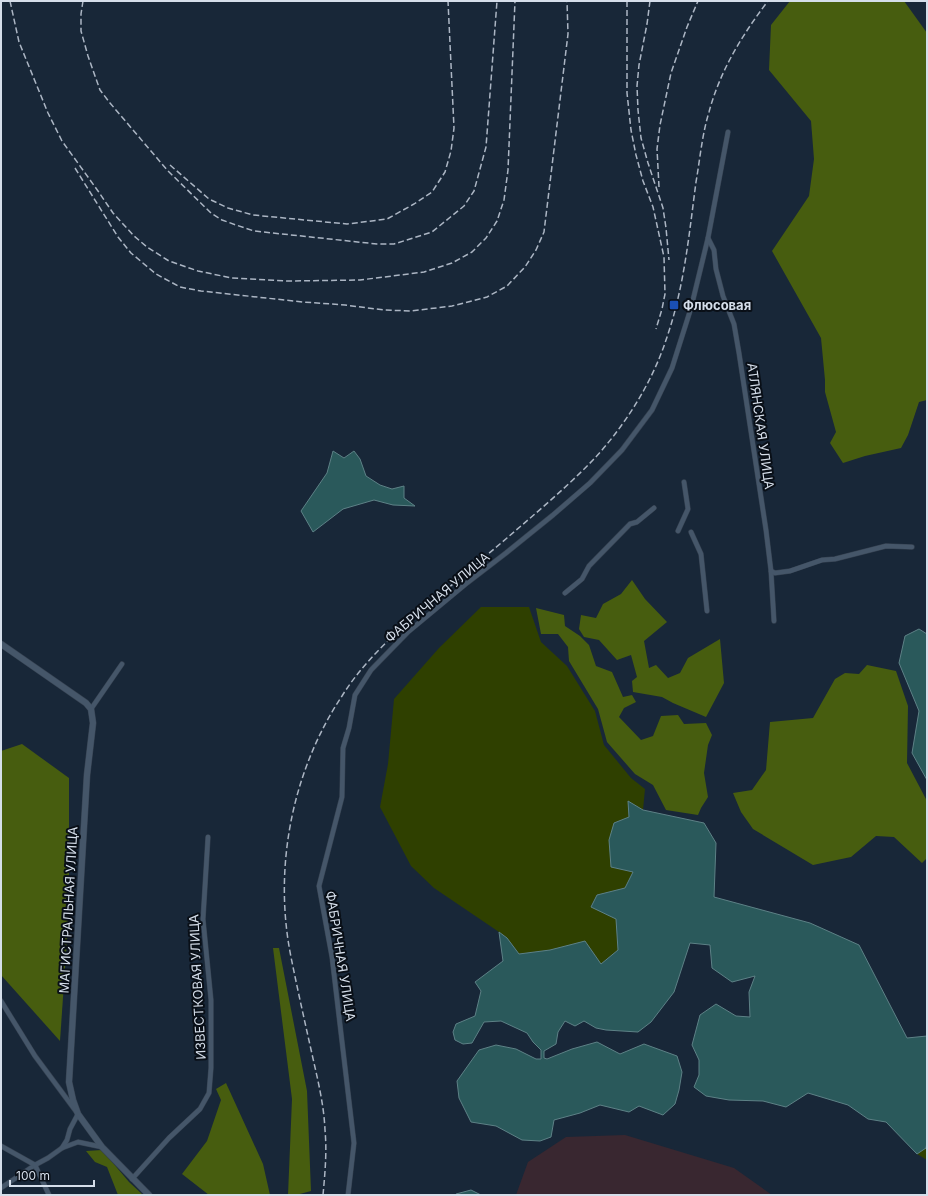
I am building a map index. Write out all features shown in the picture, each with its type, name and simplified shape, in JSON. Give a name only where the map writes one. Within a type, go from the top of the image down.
[{"type":"street","name":"ФАБРИЧНАЯ УЛИЦА","points":[[348,1195],[354,1143],[332,956],[319,886],[342,797],[343,748],[349,728],[355,695],[371,670],[408,632],[467,583],[506,554],[590,482],[622,450],[652,410],[672,368],[691,308],[708,238],[728,132]]},
{"type":"street","name":"АТЛЯНСКАЯ УЛИЦА","points":[[708,238],[714,250],[716,269],[723,296],[734,324],[740,353],[771,571],[774,621]]},
{"type":"street","points":[[678,531],[688,509],[684,482]]},
{"type":"street","points":[[565,593],[582,579],[594,561],[630,524],[637,522],[654,508]]},
{"type":"street","points":[[691,532],[701,554],[707,611]]},
{"type":"street","points":[[771,571],[775,574],[790,571],[822,560],[835,559],[886,546],[912,547]]},
{"type":"street","points":[[1,644],[86,703],[91,709],[122,664]]},
{"type":"street","name":"МАГИСТРАЛЬНАЯ УЛИЦА","points":[[91,709],[92,723],[87,775],[69,1082],[78,1114],[102,1146],[149,1195]]},
{"type":"street","name":"ИЗВЕСТКОВАЯ УЛИЦА","points":[[132,1179],[169,1138],[200,1109],[209,1093],[212,1068],[210,1000],[203,919],[208,836]]},
{"type":"street","points":[[1,1000],[35,1056],[78,1114],[62,1148]]},
{"type":"street","points":[[1,1188],[62,1148],[78,1142],[102,1146]]},
{"type":"street","points":[[1,1146],[35,1165],[49,1195]]},
{"type":"shaded area","points":[[333,451],[344,458],[354,451],[360,459],[366,476],[380,485],[392,489],[404,486],[404,498],[415,506],[393,505],[374,500],[343,509],[313,532],[301,511],[327,473]]},
{"type":"shaded area","points":[[919,629],[927,634],[927,780],[912,753],[919,711],[899,663],[905,636]]},
{"type":"shaded area","points":[[628,801],[643,810],[704,823],[716,843],[714,897],[810,923],[859,945],[907,1038],[927,1036],[926,1148],[917,1154],[886,1122],[868,1119],[848,1105],[808,1093],[786,1107],[763,1101],[729,1100],[706,1096],[694,1087],[699,1075],[699,1060],[692,1045],[700,1015],[716,1004],[736,1016],[750,1017],[749,992],[755,976],[732,982],[712,968],[710,945],[690,943],[674,992],[651,1022],[638,1032],[596,1028],[584,1021],[575,1026],[565,1021],[558,1032],[556,1044],[544,1051],[544,1058],[547,1059],[572,1049],[597,1042],[620,1054],[644,1044],[677,1056],[682,1072],[679,1090],[675,1104],[663,1115],[639,1106],[629,1112],[600,1105],[580,1113],[554,1120],[551,1137],[540,1141],[522,1140],[496,1126],[471,1122],[459,1098],[457,1081],[479,1050],[496,1045],[516,1049],[536,1059],[541,1059],[541,1050],[527,1033],[501,1021],[484,1022],[472,1043],[463,1044],[455,1040],[453,1032],[456,1024],[475,1016],[481,991],[475,982],[503,961],[499,932],[507,938],[519,954],[550,950],[585,941],[601,964],[618,950],[616,919],[591,907],[597,895],[625,888],[633,872],[611,867],[609,840],[614,823],[629,817]]},
{"type":"shaded area","points":[[625,1135],[734,1168],[772,1195],[516,1195],[528,1162],[566,1137]]},
{"type":"shaded area","points":[[471,1190],[481,1195],[456,1195],[456,1194]]},
{"type":"green space","points":[[790,1],[904,1],[927,33],[927,400],[919,402],[908,435],[901,448],[865,456],[843,463],[830,443],[836,432],[825,392],[821,338],[772,251],[809,196],[814,159],[811,121],[769,70],[771,25]]},
{"type":"green space","points":[[632,580],[645,599],[667,622],[644,641],[649,668],[656,665],[668,678],[680,673],[688,658],[720,639],[724,683],[706,717],[662,697],[633,692],[632,681],[637,677],[631,655],[617,660],[599,640],[584,637],[579,629],[581,615],[596,618],[603,604],[621,594]]},
{"type":"green space","points":[[481,607],[529,607],[541,642],[567,666],[595,711],[604,745],[631,778],[645,789],[643,810],[628,802],[629,817],[614,823],[611,867],[633,872],[625,888],[597,895],[591,906],[616,919],[618,950],[601,964],[550,950],[519,954],[507,938],[434,888],[411,866],[380,807],[388,764],[394,699],[439,648]]},
{"type":"green space","points":[[536,608],[564,615],[565,626],[580,636],[589,645],[596,666],[612,672],[623,697],[632,695],[636,702],[624,708],[619,717],[641,740],[653,736],[661,716],[678,715],[684,724],[706,723],[712,735],[708,745],[704,773],[708,797],[698,815],[666,810],[653,785],[635,774],[607,742],[598,709],[569,661],[568,647],[558,634],[541,634]]},
{"type":"green space","points":[[867,665],[896,671],[908,706],[907,763],[927,801],[927,858],[922,863],[894,837],[876,836],[851,857],[813,865],[753,829],[741,812],[733,793],[752,790],[766,770],[770,722],[813,718],[835,679],[845,673],[859,674]]},
{"type":"green space","points":[[22,744],[69,778],[69,911],[60,1041],[1,975],[1,751]]},
{"type":"green space","points":[[273,948],[279,948],[307,1091],[311,1191],[296,1195],[288,1195],[292,1099]]},
{"type":"green space","points":[[226,1083],[263,1164],[270,1195],[209,1195],[182,1174],[207,1141],[221,1100],[216,1089]]},
{"type":"green space","points":[[927,1142],[927,1160],[917,1154],[926,1148]]},
{"type":"green space","points":[[102,1150],[129,1182],[143,1195],[118,1195],[107,1167],[95,1162],[86,1151]]},
{"type":"railway","points":[[10,1],[19,42],[48,113],[62,141],[113,213],[134,236],[147,247],[169,261],[198,271],[232,278],[287,281],[360,280],[424,272],[452,263],[472,252],[486,238],[497,221],[504,200],[508,170],[515,1]]},
{"type":"railway","points":[[83,1],[81,31],[100,90],[168,171],[211,213],[222,220],[254,231],[377,244],[394,244],[432,232],[464,206],[474,191],[486,147],[497,1]]},
{"type":"railway","points":[[170,165],[209,199],[228,208],[253,215],[347,224],[387,219],[414,204],[432,192],[445,172],[451,151],[454,128],[448,1]]},
{"type":"railway","points":[[75,168],[118,237],[131,253],[156,274],[180,287],[201,291],[303,302],[384,310],[411,311],[452,306],[487,297],[507,286],[525,267],[536,250],[544,232],[568,34],[567,1]]},
{"type":"railway","points":[[627,1],[627,93],[631,130],[643,181],[653,207],[664,257],[665,294],[656,329]]},
{"type":"railway","points":[[650,1],[639,65],[637,86],[638,110],[641,138],[663,208],[669,260]]},
{"type":"railway","points":[[659,187],[657,149],[660,125],[671,73],[698,1]]},
{"type":"railway","points":[[323,1195],[326,1154],[324,1113],[291,957],[286,923],[284,889],[286,855],[291,821],[299,788],[310,756],[325,725],[342,696],[349,685],[373,656],[410,620],[551,500],[593,460],[616,433],[636,404],[660,356],[672,321],[682,282],[703,138],[714,97],[719,82],[733,54],[749,27],[768,1]]},
{"type":"place","name":"Флюсовая","points":[[674,305]]}]
